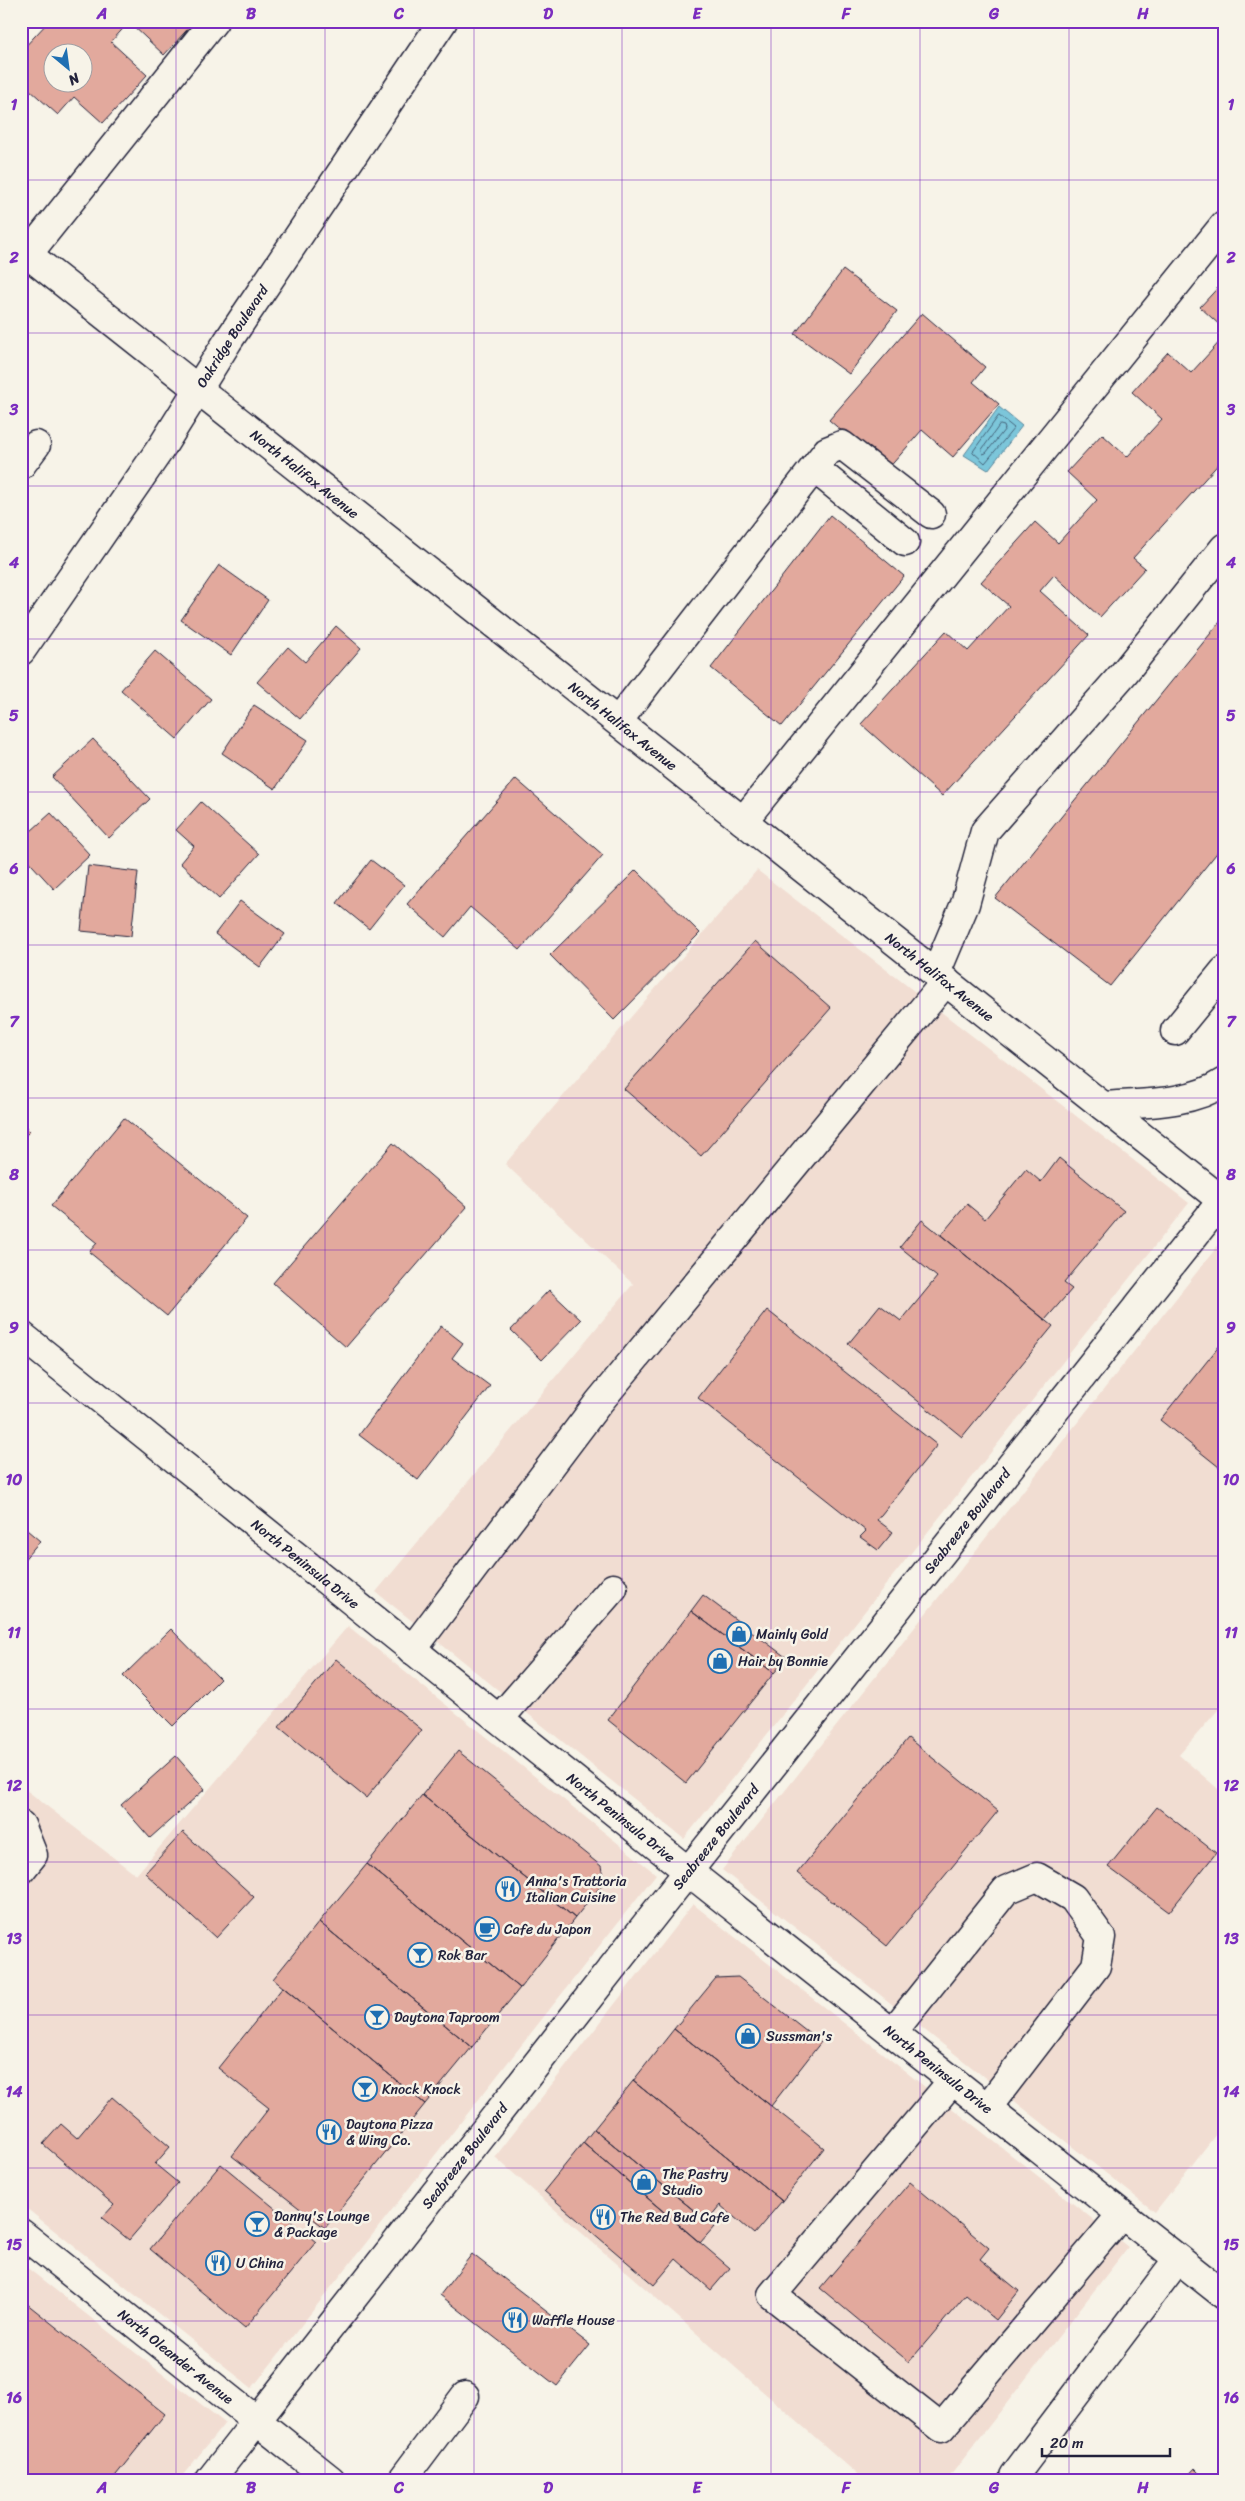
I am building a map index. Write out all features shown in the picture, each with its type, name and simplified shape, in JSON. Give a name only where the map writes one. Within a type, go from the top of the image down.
[{"type":"street","points":[[25,251],[214,21]]},
{"type":"street","name":"Oakridge Boulevard","points":[[21,651],[163,445],[198,388],[336,178],[443,21]]},
{"type":"street","points":[[743,820],[1224,225]]},
{"type":"street","name":"North Halifax Avenue","points":[[25,251],[1223,1200]]},
{"type":"street","points":[[618,720],[828,451],[842,446],[930,514]]},
{"type":"street","points":[[814,468],[905,542]]},
{"type":"street","points":[[412,1650],[598,1402],[941,977],[965,904],[985,831],[1124,673],[1224,548]]},
{"type":"street","points":[[1175,1031],[1224,971]]},
{"type":"street","points":[[1103,1106],[1164,1101],[1200,1093],[1224,1082]]},
{"type":"street","name":"Seabreeze Boulevard","points":[[210,2480],[688,1872],[1223,1200]]},
{"type":"street","name":"North Peninsula Drive","points":[[25,1347],[412,1650],[688,1872],[1224,2295]]},
{"type":"street","points":[[499,1719],[613,1588]]},
{"type":"street","points":[[21,1825],[33,1855],[21,1870]]},
{"type":"street","points":[[892,2033],[1006,1890],[1037,1877],[1073,1898],[1101,1937],[1096,1966],[987,2108]]},
{"type":"street","points":[[953,2080],[772,2295],[942,2428],[1122,2214]]},
{"type":"street","name":"North Oleander Avenue","points":[[21,2233],[331,2480]]},
{"type":"street","points":[[1018,2480],[1014,2476],[1178,2259]]},
{"type":"street","points":[[402,2480],[465,2396]]},
{"type":"shaded area","points":[[757,870],[1189,1203],[684,1839],[376,1592],[633,1284],[505,1164]]},
{"type":"shaded area","points":[[1224,1238],[1224,1703],[1179,1755],[1224,1794],[1224,2124],[1155,2212],[722,1870]]},
{"type":"shaded area","points":[[348,1626],[656,1874],[252,2388],[21,2204],[21,1786],[136,1875]]},
{"type":"shaded area","points":[[693,1904],[1128,2247],[947,2480],[864,2480],[495,2157]]},
{"type":"shaded area","points":[[21,2263],[225,2423],[179,2480],[21,2480]]},
{"type":"water","points":[[999,407],[1022,426],[988,470],[964,455]]},
{"type":"building","points":[[49,21],[195,21],[164,55],[129,22],[111,42],[147,75],[103,123],[74,97],[58,115],[21,82],[21,51]]},
{"type":"building","points":[[843,270],[897,311],[849,374],[795,334]]},
{"type":"building","points":[[1224,281],[1224,329],[1200,307]]},
{"type":"building","points":[[922,313],[985,367],[973,382],[999,404],[953,457],[922,430],[887,470],[829,420]]},
{"type":"building","points":[[1224,337],[1224,458],[1133,558],[1145,568],[1100,617],[1054,575],[1040,591],[1089,635],[942,796],[861,724],[946,631],[968,651],[1009,606],[981,582],[1035,522],[1058,543],[1097,500],[1067,472],[1102,434],[1127,457],[1162,419],[1132,392],[1168,352],[1191,373]]},
{"type":"building","points":[[830,515],[904,576],[782,726],[711,668]]},
{"type":"building","points":[[219,565],[268,600],[231,655],[181,620]]},
{"type":"building","points":[[1224,617],[1224,844],[1110,986],[995,898]]},
{"type":"building","points":[[336,626],[361,648],[300,719],[257,682],[288,647],[305,662]]},
{"type":"building","points":[[155,651],[211,699],[177,739],[121,690]]},
{"type":"building","points":[[254,705],[308,740],[275,789],[222,753]]},
{"type":"building","points":[[93,739],[150,799],[109,838],[52,777]]},
{"type":"building","points":[[516,779],[603,855],[520,950],[470,907],[445,937],[407,904]]},
{"type":"building","points":[[201,802],[259,854],[219,899],[180,863],[194,846],[176,830]]},
{"type":"building","points":[[51,813],[90,855],[54,889],[21,853],[21,840]]},
{"type":"building","points":[[371,860],[404,885],[369,929],[337,903]]},
{"type":"building","points":[[88,866],[138,872],[131,936],[81,931]]},
{"type":"building","points":[[636,870],[700,933],[614,1020],[550,955]]},
{"type":"building","points":[[240,901],[285,934],[260,967],[215,934]]},
{"type":"building","points":[[755,941],[831,1008],[701,1156],[624,1089]]},
{"type":"building","points":[[124,1118],[247,1218],[167,1316],[89,1252],[97,1243],[51,1206]]},
{"type":"building","points":[[21,1122],[30,1131],[21,1140]]},
{"type":"building","points":[[393,1143],[467,1207],[346,1347],[273,1283]]},
{"type":"building","points":[[1059,1158],[1124,1211],[1064,1283],[1072,1289],[1045,1320],[941,1235],[967,1204],[985,1219],[1026,1169],[1041,1182]]},
{"type":"building","points":[[922,1220],[1053,1326],[962,1437],[848,1344],[880,1305],[901,1321],[937,1277],[900,1247]]},
{"type":"building","points":[[549,1290],[581,1320],[542,1360],[511,1330]]},
{"type":"building","points":[[767,1310],[937,1445],[877,1520],[893,1532],[878,1550],[860,1537],[866,1531],[698,1398]]},
{"type":"building","points":[[441,1326],[463,1343],[452,1358],[490,1386],[418,1480],[359,1435]]},
{"type":"building","points":[[1224,1340],[1224,1471],[1160,1420]]},
{"type":"building","points":[[21,1525],[40,1541],[21,1563]]},
{"type":"building","name":"Mainly Gold","points":[[703,1595],[787,1658],[774,1673],[691,1611]]},
{"type":"building","points":[[691,1611],[774,1673],[686,1783],[608,1720]]},
{"type":"building","points":[[171,1629],[220,1679],[173,1726],[123,1676]]},
{"type":"building","points":[[336,1659],[422,1730],[366,1798],[279,1727]]},
{"type":"building","points":[[908,1738],[998,1811],[887,1946],[797,1873]]},
{"type":"building","points":[[458,1751],[601,1866],[604,1882],[575,1918],[422,1795]]},
{"type":"building","points":[[176,1756],[205,1789],[150,1838],[121,1805]]},
{"type":"building","points":[[422,1795],[575,1918],[520,1988],[367,1864]]},
{"type":"building","points":[[1157,1807],[1216,1853],[1169,1912],[1108,1867]]},
{"type":"building","points":[[183,1832],[254,1897],[216,1938],[145,1873]]},
{"type":"building","name":"Rok Bar","points":[[367,1864],[520,1988],[472,2047],[319,1922]]},
{"type":"building","name":"Daytona Taproom","points":[[319,1922],[472,2047],[425,2104],[273,1979]]},
{"type":"building","name":"Sussman's","points":[[738,1977],[821,2042],[771,2106],[674,2029],[716,1978]]},
{"type":"building","points":[[283,1987],[425,2104],[325,2228],[232,2156],[269,2108],[218,2068]]},
{"type":"building","points":[[674,2029],[824,2148],[782,2201],[633,2081]]},
{"type":"building","points":[[633,2081],[782,2201],[754,2234],[720,2205],[707,2221],[594,2129]]},
{"type":"building","points":[[112,2097],[170,2147],[155,2164],[178,2183],[129,2240],[102,2218],[114,2205],[43,2144],[61,2124],[77,2138]]},
{"type":"building","name":"The Pastry Studio","points":[[594,2129],[714,2227],[700,2243],[583,2143]]},
{"type":"building","points":[[583,2143],[730,2268],[711,2290],[676,2259],[654,2285],[544,2191]]},
{"type":"building","points":[[221,2164],[316,2242],[245,2328],[150,2249]]},
{"type":"building","points":[[910,2182],[989,2248],[980,2259],[1019,2291],[996,2320],[966,2295],[909,2362],[820,2288]]},
{"type":"building","name":"Waffle House","points":[[472,2254],[590,2345],[557,2386],[440,2295]]},
{"type":"building","points":[[21,2299],[165,2414],[112,2480],[35,2480],[21,2469]]},
{"type":"building","points":[[1195,2468],[1207,2480],[1184,2480]]},
{"type":"building","points":[[21,2469],[35,2480],[21,2480]]},
{"type":"place","name":"Mainly Gold","points":[[739,1634]]},
{"type":"place","name":"Hair by Bonnie","points":[[720,1661]]},
{"type":"place","name":"Anna's Trattoria Italian Cuisine","points":[[508,1889]]},
{"type":"place","name":"Cafe du Japon","points":[[487,1929]]},
{"type":"place","name":"Rok Bar","points":[[420,1955]]},
{"type":"place","name":"Daytona Taproom","points":[[377,2017]]},
{"type":"place","name":"Sussman's","points":[[748,2036]]},
{"type":"place","name":"Knock Knock","points":[[365,2089]]},
{"type":"place","name":"Daytona Pizza & Wing Co.","points":[[329,2132]]},
{"type":"place","name":"The Pastry Studio","points":[[644,2182]]},
{"type":"place","name":"The Red Bud Cafe","points":[[603,2217]]},
{"type":"place","name":"Danny's Lounge & Package","points":[[257,2224]]},
{"type":"place","name":"U China","points":[[218,2263]]},
{"type":"place","name":"Waffle House","points":[[515,2320]]}]
